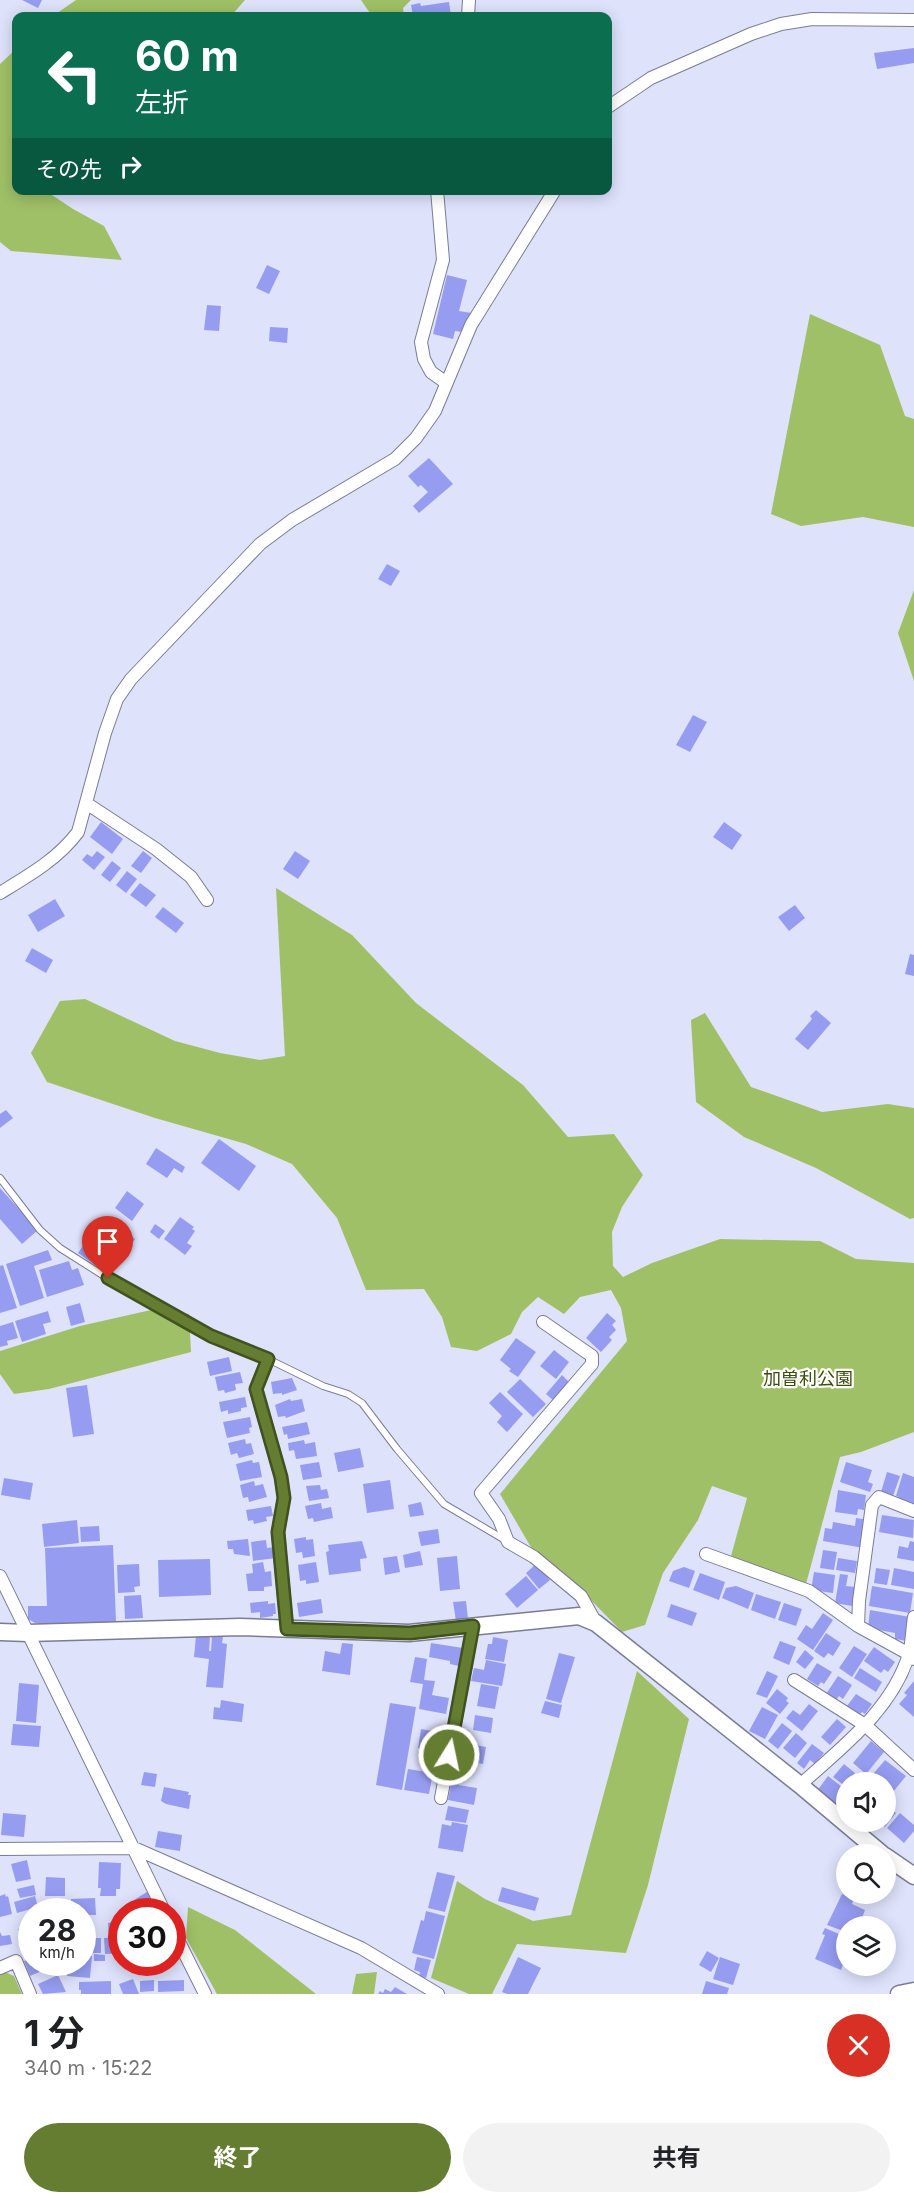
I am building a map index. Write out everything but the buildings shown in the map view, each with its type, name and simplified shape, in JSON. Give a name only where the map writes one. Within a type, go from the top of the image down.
[{"type":"street","points":[[612,104],[651,78],[751,34],[782,24],[812,19],[914,20]]},
{"type":"street","points":[[437,195],[443,260],[421,342],[424,359],[431,372],[445,382]]},
{"type":"street","points":[[0,893],[31,875],[69,844],[78,832],[103,739],[117,699],[131,679],[260,544],[292,520],[395,459],[416,438],[435,411],[445,382],[471,325],[552,195]]},
{"type":"street","points":[[86,803],[156,849],[191,877],[207,900]]},
{"type":"street","points":[[543,1323],[592,1356],[592,1364],[481,1493],[500,1518],[508,1542],[534,1557],[580,1596],[596,1623]]},
{"type":"street","points":[[268,1359],[256,1389],[281,1477],[284,1498],[278,1532],[287,1629]]},
{"type":"street","points":[[858,1626],[859,1601],[872,1505],[879,1497],[914,1511]]},
{"type":"street","points":[[706,1554],[809,1591],[858,1626],[911,1657]]},
{"type":"street","points":[[0,1576],[158,1898]]},
{"type":"street","points":[[0,1632],[240,1627],[410,1633],[579,1616],[596,1623],[800,1785],[870,1844]]},
{"type":"street","points":[[800,1785],[865,1725],[889,1696],[911,1657],[914,1617]]},
{"type":"street","points":[[441,1798],[473,1626]]},
{"type":"street","points":[[794,1680],[865,1725],[914,1770]]},
{"type":"street","points":[[0,1849],[134,1848],[361,1948],[438,1994]]},
{"type":"street","points":[[896,1864],[914,1876]]},
{"type":"street","points":[[186,1956],[205,1994]]},
{"type":"street","points":[[0,1968],[16,1961],[30,1994]]},
{"type":"street","points":[[899,1994],[914,1991]]},
{"type":"lane","points":[[0,1178],[40,1230],[60,1248],[123,1288],[211,1336],[268,1359],[322,1386],[348,1394],[362,1403],[397,1449],[444,1504],[508,1542]]},
{"type":"green space","points":[[76,0],[245,0],[234,12],[59,12]]},
{"type":"green space","points":[[361,0],[411,0],[403,8],[404,12],[369,12]]},
{"type":"green space","points":[[12,53],[12,195],[52,195],[104,226],[122,260],[11,251],[0,242],[0,64]]},
{"type":"green space","points":[[810,314],[880,345],[905,416],[914,419],[914,527],[863,517],[801,526],[771,514]]},
{"type":"green space","points":[[914,590],[914,681],[898,633]]},
{"type":"green space","name":"加曽利公園","points":[[276,888],[352,935],[416,1003],[523,1085],[568,1137],[614,1134],[643,1175],[622,1207],[612,1232],[613,1266],[623,1277],[652,1263],[720,1239],[820,1241],[856,1259],[914,1263],[914,1432],[861,1452],[840,1457],[806,1584],[731,1556],[747,1498],[712,1486],[698,1520],[663,1573],[645,1625],[622,1632],[587,1596],[532,1549],[500,1494],[627,1341],[621,1308],[611,1290],[580,1297],[564,1314],[538,1297],[522,1312],[511,1334],[477,1351],[451,1347],[442,1317],[424,1289],[366,1290],[337,1218],[292,1164],[246,1144],[155,1118],[47,1082],[31,1053],[60,1001],[85,999],[175,1041],[220,1053],[260,1060],[285,1056]]},
{"type":"green space","points":[[705,1013],[751,1087],[822,1112],[888,1104],[914,1108],[914,1218],[910,1219],[816,1168],[744,1137],[696,1102],[691,1020]]},
{"type":"green space","points":[[151,1310],[189,1314],[191,1352],[49,1389],[14,1394],[0,1374],[0,1351],[80,1326]]},
{"type":"green space","points":[[637,1671],[689,1719],[648,1885],[626,1953],[517,1944],[492,1994],[469,1994],[431,1978],[457,1881],[485,1899],[533,1921],[571,1915]]},
{"type":"green space","points":[[188,1907],[235,1930],[316,1994],[217,1994],[186,1938]]},
{"type":"green space","points":[[3,1971],[14,1976],[22,1994],[0,1994],[0,1973]]},
{"type":"green space","points":[[377,1972],[374,1994],[352,1994],[356,1974]]},
{"type":"route","points":[[108,1278],[211,1336],[268,1359],[256,1389],[281,1477],[284,1498],[278,1532],[287,1629],[410,1633],[473,1626],[449,1755]]}]
